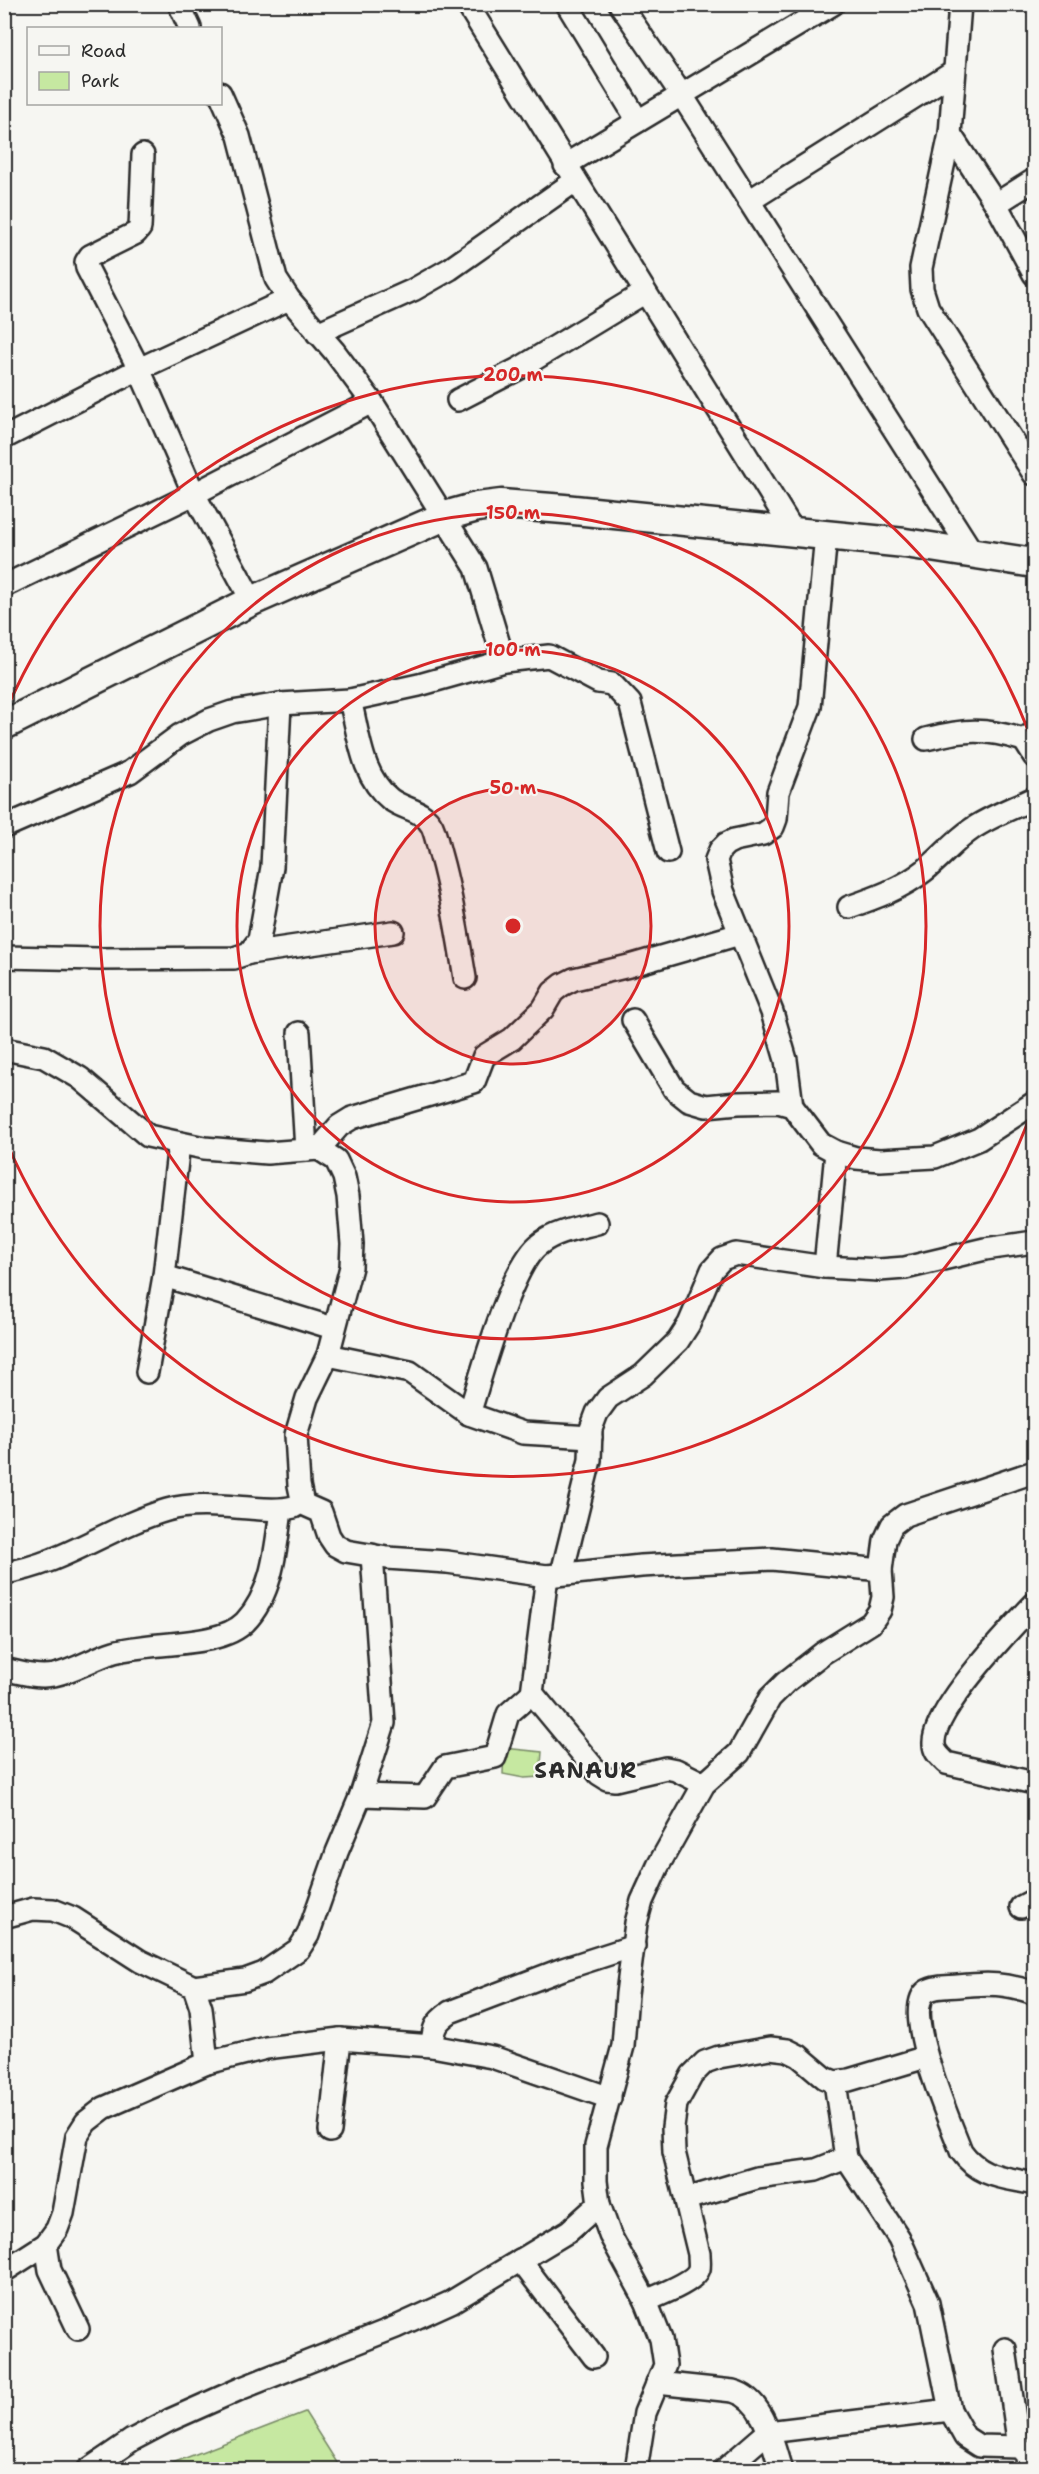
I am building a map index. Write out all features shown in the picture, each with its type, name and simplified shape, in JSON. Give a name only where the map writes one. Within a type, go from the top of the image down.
[{"type":"street","points":[[179,4],[190,27]]},
{"type":"street","points":[[467,4],[794,532]]},
{"type":"street","points":[[567,4],[638,121]]},
{"type":"street","points":[[620,4],[681,94],[972,552]]},
{"type":"street","points":[[317,333],[413,290],[450,269],[638,121],[833,4]]},
{"type":"street","points":[[961,5],[950,134],[921,268],[922,289],[928,308],[1035,474]]},
{"type":"street","points":[[749,201],[954,72]]},
{"type":"street","points":[[222,98],[239,136],[276,279],[289,299],[372,402],[444,516],[479,575],[504,661]]},
{"type":"street","points":[[950,134],[996,204],[1035,274]]},
{"type":"street","points":[[143,155],[140,228],[136,233],[90,256],[86,262],[87,268],[139,369],[194,494],[252,601]]},
{"type":"street","points":[[996,204],[1035,180]]},
{"type":"street","points":[[458,400],[520,368],[644,293]]},
{"type":"street","points":[[4,438],[139,369],[289,299]]},
{"type":"street","points":[[4,586],[194,494],[372,402]]},
{"type":"street","points":[[4,725],[252,601],[444,516],[477,507],[501,504],[825,535],[972,552],[1035,563]]},
{"type":"street","points":[[825,535],[810,707],[778,792],[776,819],[772,827],[763,834],[726,844],[716,860],[723,891],[772,1012],[786,1060],[792,1106],[821,1144],[836,1152],[856,1158],[880,1160],[935,1156],[979,1139],[1035,1103]]},
{"type":"street","points":[[4,827],[130,772],[180,735],[209,720],[232,712],[280,704],[350,700],[419,685],[504,661],[549,656],[598,681],[612,684],[630,703],[669,852]]},
{"type":"street","points":[[350,700],[368,771],[378,787],[392,801],[414,809],[424,816],[432,826],[445,874],[465,978]]},
{"type":"street","points":[[249,953],[259,940],[272,867],[280,704]]},
{"type":"street","points":[[926,738],[975,730],[997,732],[1031,743]]},
{"type":"street","points":[[849,907],[886,894],[907,883],[975,826],[1035,798]]},
{"type":"street","points":[[4,957],[234,958],[249,953],[393,932]]},
{"type":"street","points":[[313,1150],[339,1126],[352,1118],[474,1082],[484,1056],[512,1039],[543,1009],[553,992],[562,985],[740,934]]},
{"type":"street","points":[[633,1020],[674,1089],[689,1101],[706,1106],[738,1102],[778,1102],[792,1106]]},
{"type":"street","points":[[299,1033],[313,1150]]},
{"type":"street","points":[[4,1049],[44,1057],[80,1078],[148,1136],[204,1148],[267,1153],[313,1150],[336,1160],[344,1177],[348,1197],[352,1244],[351,1267],[333,1328],[328,1355],[307,1398],[296,1435],[299,1485],[303,1504]]},
{"type":"street","points":[[147,1372],[164,1276],[180,1143]]},
{"type":"street","points":[[825,1267],[836,1152]]},
{"type":"street","points":[[469,1414],[503,1307],[528,1256],[538,1244],[554,1235],[597,1223]]},
{"type":"street","points":[[361,1795],[425,1797],[445,1767],[485,1761],[495,1757],[508,1714],[532,1693],[555,1575],[590,1460],[591,1428],[597,1413],[608,1398],[643,1375],[678,1341],[689,1324],[712,1270],[722,1259],[736,1254],[825,1267],[879,1270],[905,1268],[985,1249],[1035,1242]]},
{"type":"street","points":[[164,1276],[333,1328]]},
{"type":"street","points":[[328,1355],[410,1372],[469,1414],[523,1433],[591,1437]]},
{"type":"street","points":[[636,2469],[645,2413],[665,2365],[661,2339],[646,2301],[610,2235],[599,2204],[596,2181],[596,2146],[623,2046],[636,1923],[642,1901],[658,1866],[704,1784],[739,1753],[770,1698],[786,1682],[823,1653],[871,1623],[880,1610],[883,1597],[881,1570],[885,1540],[892,1526],[904,1515],[965,1493],[1035,1472]]},
{"type":"street","points":[[4,1573],[26,1570],[110,1532],[165,1511],[185,1506],[218,1505],[281,1510],[303,1504],[321,1512],[329,1536],[335,1545],[346,1551],[387,1558],[447,1562],[555,1575],[772,1559],[881,1570]]},
{"type":"street","points":[[4,1669],[32,1676],[55,1675],[115,1652],[166,1642],[215,1638],[234,1632],[247,1620],[260,1600],[274,1562],[281,1510]]},
{"type":"street","points":[[4,1917],[33,1909],[53,1910],[73,1918],[140,1961],[194,1987],[245,1980],[264,1973],[299,1949],[308,1935],[337,1852],[361,1795],[384,1723],[384,1697],[372,1555]]},
{"type":"street","points":[[1035,1604],[969,1676],[936,1730],[933,1744],[936,1752],[946,1763],[1035,1783]]},
{"type":"street","points":[[532,1693],[599,1774],[607,1779],[615,1780],[666,1768],[676,1770],[704,1784]]},
{"type":"street","points":[[432,2046],[433,2029],[450,2012],[563,1969],[634,1946]]},
{"type":"street","points":[[1035,1994],[1013,1986],[986,1983],[928,1991],[921,1997],[919,2008],[926,2057],[961,2151],[971,2165],[984,2172],[1035,2184]]},
{"type":"street","points":[[194,1987],[201,2008],[207,2062]]},
{"type":"street","points":[[4,2271],[46,2244],[57,2229],[63,2213],[77,2136],[86,2122],[104,2108],[207,2062],[266,2048],[340,2040],[432,2046],[492,2056],[610,2098]]},
{"type":"street","points":[[330,2131],[340,2040]]},
{"type":"street","points":[[646,2301],[693,2277],[699,2269],[699,2254],[674,2152],[673,2127],[676,2104],[692,2076],[705,2062],[719,2057],[770,2048],[787,2050],[799,2056],[825,2078],[835,2082],[926,2057]]},
{"type":"street","points":[[835,2082],[846,2158],[899,2238],[928,2303],[950,2410],[965,2438],[979,2446],[1019,2447]]},
{"type":"street","points":[[686,2199],[757,2178],[816,2170],[846,2158]]},
{"type":"street","points":[[94,2468],[132,2440],[170,2420],[451,2302],[569,2231],[599,2204]]},
{"type":"street","points":[[46,2244],[50,2270],[78,2329]]},
{"type":"street","points":[[520,2260],[594,2357]]},
{"type":"street","points":[[1005,2349],[1019,2447],[1026,2454],[1030,2469]]},
{"type":"street","points":[[657,2383],[745,2394],[752,2400],[768,2432],[781,2469]]},
{"type":"street","points":[[724,2469],[768,2432],[950,2410]]},
{"type":"green space","points":[[504,1748],[542,1752],[540,1777],[524,1778],[503,1774]]},
{"type":"green space","points":[[305,2412],[341,2469],[157,2469]]},
{"type":"district","name":"SANAUR","points":[[586,1770]]}]
